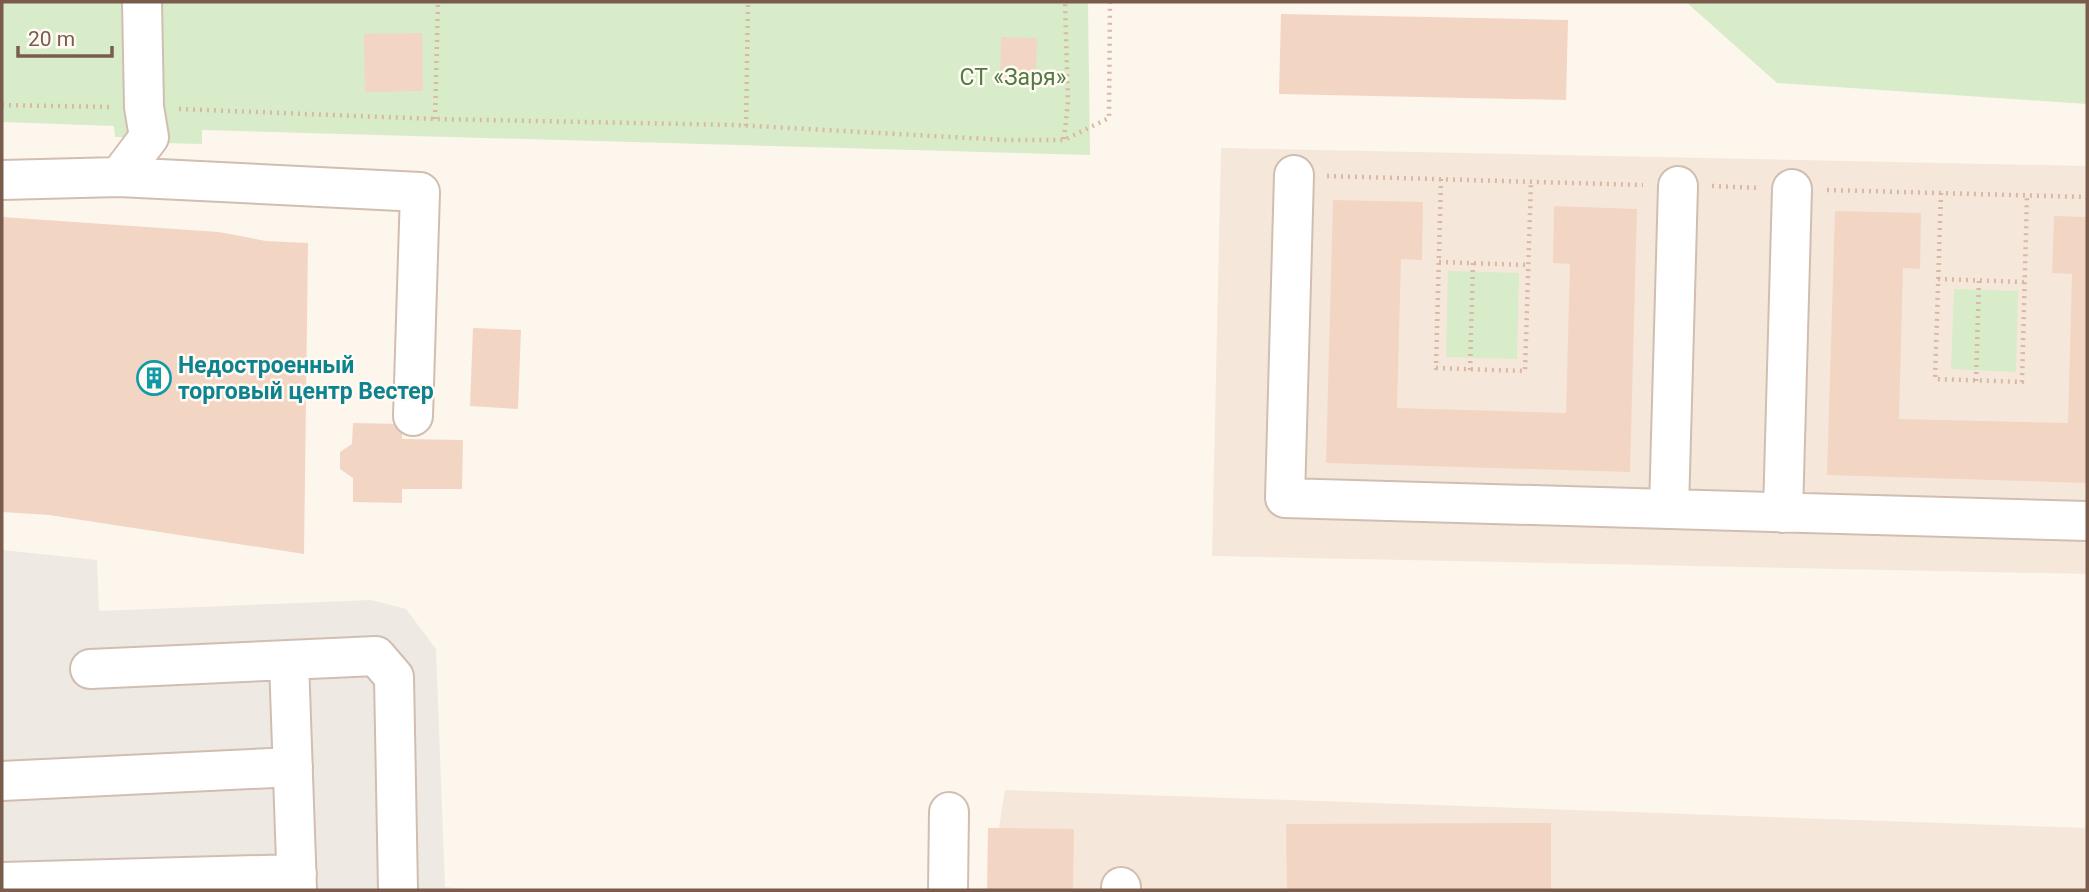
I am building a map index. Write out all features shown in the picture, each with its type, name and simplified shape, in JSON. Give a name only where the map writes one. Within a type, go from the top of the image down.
[{"type":"street","points":[[119,177],[149,137],[144,107],[142,2]]},
{"type":"street","points":[[1294,175],[1285,498],[2087,522]]},
{"type":"street","points":[[2,180],[119,177],[420,192],[413,416]]},
{"type":"street","points":[[1669,509],[1678,186]]},
{"type":"street","points":[[1783,513],[1792,189]]},
{"type":"street","points":[[90,669],[376,656],[394,677],[398,890]]},
{"type":"street","points":[[2,882],[297,882],[289,661]]},
{"type":"street","points":[[2,781],[293,767]]},
{"type":"street","points":[[948,890],[949,812]]},
{"type":"path","points":[[435,119],[438,2]]},
{"type":"path","points":[[746,126],[748,2]]},
{"type":"path","points":[[1064,140],[1068,102],[1065,2]]},
{"type":"path","points":[[2,105],[746,126],[1006,140],[1064,140],[1109,118],[1110,2]]},
{"type":"path","points":[[1441,179],[1436,368],[1470,370],[1525,371],[1531,181]]},
{"type":"path","points":[[1941,193],[1936,379],[2022,382],[2027,195]]},
{"type":"path","points":[[1439,262],[1528,265]]},
{"type":"path","points":[[1470,370],[1473,263]]},
{"type":"path","points":[[1938,279],[2024,282]]},
{"type":"path","points":[[1976,380],[1979,280]]},
{"type":"shaded area","points":[[1221,148],[2087,166],[2087,574],[1212,556]]},
{"type":"shaded area","points":[[2,550],[97,560],[99,611],[371,600],[406,609],[436,649],[445,887],[474,890],[2,890]]},
{"type":"shaded area","points":[[1005,790],[2087,828],[2087,890],[989,890]]},
{"type":"green space","name":"СТ «Заря»","points":[[2,2],[1088,2],[1090,155],[202,130],[202,144],[163,143],[162,137],[115,137],[114,126],[2,122]]},
{"type":"green space","points":[[1686,2],[2087,2],[2087,104],[1777,83]]},
{"type":"green space","points":[[1448,271],[1519,273],[1517,359],[1446,357]]},
{"type":"green space","points":[[1954,289],[2018,291],[2016,372],[1951,369]]},
{"type":"building","points":[[1281,14],[1568,20],[1566,100],[1279,94]]},
{"type":"building","points":[[422,33],[423,91],[365,92],[364,34]]},
{"type":"building","points":[[1001,37],[1037,38],[1036,78],[1000,78]]},
{"type":"building","points":[[1333,200],[1423,202],[1422,260],[1401,259],[1397,408],[1566,413],[1570,264],[1553,263],[1554,206],[1637,209],[1630,472],[1326,463]]},
{"type":"building","points":[[1835,211],[1921,213],[1920,269],[1903,268],[1899,419],[2068,423],[2072,274],[2052,273],[2054,216],[2087,217],[2087,483],[1827,475]]},
{"type":"building","name":"Недостроенный торговый центр Вестер","points":[[2,217],[219,232],[266,241],[308,243],[304,554],[49,515],[2,512]]},
{"type":"building","points":[[473,328],[521,330],[518,409],[470,406]]},
{"type":"building","points":[[353,423],[402,424],[402,439],[463,440],[462,489],[402,489],[402,503],[353,502],[353,478],[340,469],[340,452],[352,444]]},
{"type":"building","points":[[1551,823],[1551,890],[1287,890],[1286,824]]},
{"type":"building","points":[[988,828],[1074,829],[1073,890],[987,890]]},
{"type":"place","name":"Недостроенный торговый центр Вестер","points":[[154,378]]}]
